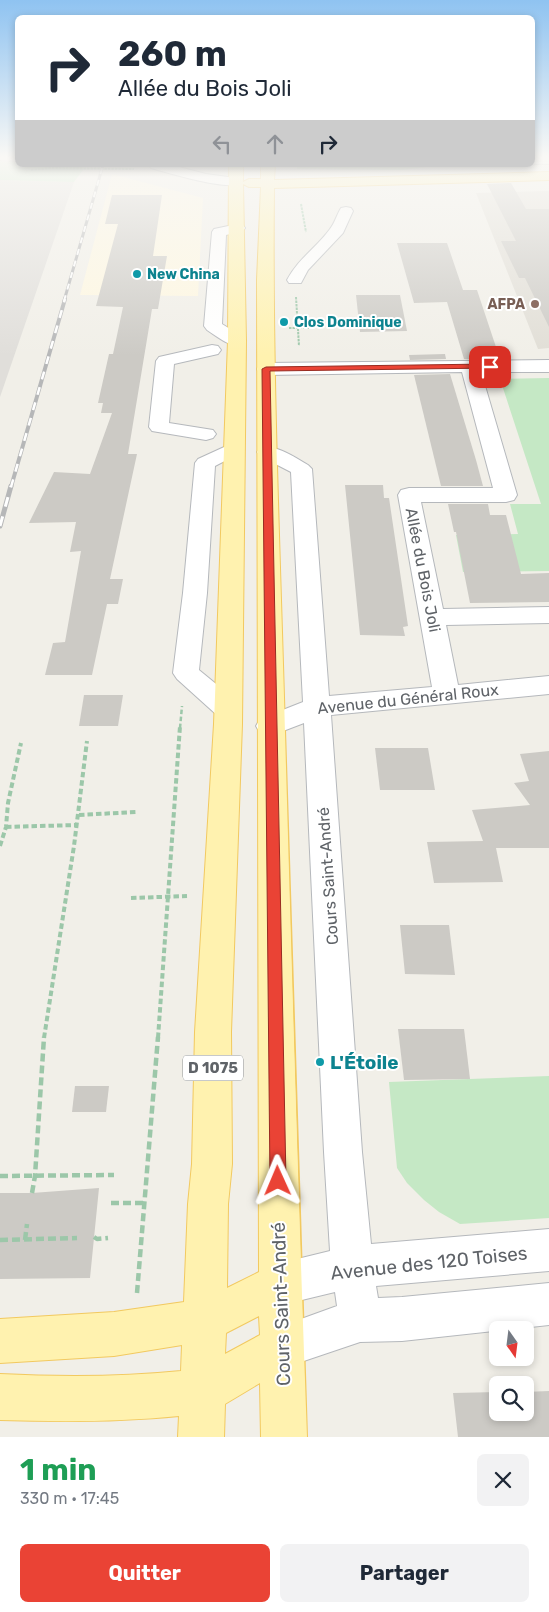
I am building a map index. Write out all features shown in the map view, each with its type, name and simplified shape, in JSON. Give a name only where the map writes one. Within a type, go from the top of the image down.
[{"type":"main road","name":"D 1075","points":[[201,1437],[204,1391],[208,1204],[212,1164],[213,1032],[226,793],[237,341],[228,230],[229,222]]},
{"type":"main road","name":"Cours Saint-André","points":[[266,222],[265,280],[270,726],[274,792],[284,1437]]},
{"type":"main road","points":[[0,1342],[114,1334],[205,1320],[281,1284]]},
{"type":"main road","points":[[0,1397],[42,1399],[132,1398],[204,1391],[283,1346]]},
{"type":"street","points":[[265,280],[299,280],[301,268],[338,230],[341,222]]},
{"type":"street","points":[[206,434],[159,427],[165,361],[212,350]]},
{"type":"street","points":[[266,369],[549,366]]},
{"type":"street","name":"Allée du Bois Joli","points":[[446,693],[409,495],[506,495],[470,367]]},
{"type":"street","points":[[228,709],[186,673],[196,593],[204,463],[233,449]]},
{"type":"street","name":"Cours Saint-André","points":[[267,452],[301,469],[334,984],[345,1200],[351,1267],[360,1320]]},
{"type":"street","points":[[196,593],[230,620]]},
{"type":"street","points":[[432,617],[549,615]]},
{"type":"street","name":"Avenue du Général Roux","points":[[270,726],[316,707],[446,693],[549,685]]},
{"type":"street","name":"Avenue des 120 Toises","points":[[281,1284],[351,1267],[549,1250]]},
{"type":"street","points":[[283,1346],[360,1320],[402,1319],[549,1304]]},
{"type":"path","points":[[284,328],[310,328]]},
{"type":"path","points":[[135,1330],[169,896],[175,775],[186,673]]},
{"type":"path","points":[[32,1194],[35,1176],[42,1052],[79,815],[87,740]]},
{"type":"path","points":[[0,846],[6,827],[8,803],[21,743]]},
{"type":"path","points":[[79,815],[136,812]]},
{"type":"path","points":[[6,827],[76,825]]},
{"type":"path","points":[[131,898],[194,896]]},
{"type":"path","points":[[0,1176],[114,1175]]},
{"type":"path","points":[[111,1203],[144,1203]]},
{"type":"path","points":[[25,1240],[27,1224]]},
{"type":"path","points":[[0,1240],[77,1238]]},
{"type":"path","points":[[94,1238],[108,1238]]},
{"type":"shaded area","points":[[0,222],[60,222],[0,397]]},
{"type":"shaded area","points":[[99,222],[202,222],[198,296],[80,295]]},
{"type":"shaded area","name":"AFPA","points":[[488,222],[549,222],[549,348],[538,349]]},
{"type":"green space","points":[[549,378],[549,571],[463,572],[456,535],[518,534],[510,504],[541,504],[500,379]]},
{"type":"green space","points":[[549,1076],[549,1218],[460,1224],[439,1212],[407,1183],[397,1168],[389,1082]]},
{"type":"building","points":[[105,222],[158,222],[153,256],[167,256],[158,309],[152,309],[128,454],[137,454],[110,579],[123,579],[118,604],[107,604],[92,675],[45,675],[53,643],[65,642],[81,551],[70,552],[76,522],[29,523],[54,472],[90,474],[112,413],[101,413],[103,403],[98,403],[109,354],[113,354],[123,307],[96,306],[118,224],[105,224]]},
{"type":"building","points":[[506,222],[549,222],[549,327],[525,278],[519,278],[501,241],[516,241]]},
{"type":"building","points":[[397,243],[447,243],[463,290],[477,290],[500,359],[464,359],[447,302],[414,303]]},
{"type":"building","points":[[356,295],[400,295],[407,331],[360,332]]},
{"type":"building","points":[[445,354],[446,359],[410,360],[409,355]]},
{"type":"building","points":[[450,374],[483,486],[441,486],[414,375]]},
{"type":"building","points":[[345,485],[383,485],[384,498],[389,498],[408,626],[403,627],[405,636],[360,635]]},
{"type":"building","points":[[448,504],[488,504],[490,515],[506,515],[521,574],[549,573],[549,602],[470,603],[456,532],[454,532]]},
{"type":"building","points":[[84,695],[123,695],[118,726],[79,726]]},
{"type":"building","points":[[375,748],[428,748],[435,790],[380,790]]},
{"type":"building","points":[[549,751],[549,848],[496,848],[503,882],[434,883],[427,842],[483,841],[472,810],[530,805],[514,783],[529,781],[520,754]]},
{"type":"building","points":[[400,925],[449,925],[455,975],[405,974]]},
{"type":"building","points":[[398,1029],[464,1029],[470,1079],[404,1080]]},
{"type":"building","points":[[75,1086],[109,1086],[106,1112],[72,1112]]},
{"type":"building","points":[[99,1188],[90,1278],[0,1279],[0,1193],[32,1193]]},
{"type":"building","points":[[549,1391],[549,1437],[458,1437],[453,1393],[489,1392],[489,1421],[534,1421],[534,1392]]},
{"type":"railway","points":[[64,301],[87,222]]},
{"type":"railway","points":[[11,487],[65,299]]},
{"type":"railway","points":[[0,526],[11,486]]},
{"type":"place","name":"New China","points":[[137,274]]},
{"type":"place","name":"AFPA","points":[[535,304]]},
{"type":"place","name":"Clos Dominique","points":[[284,322]]},
{"type":"place","name":"L'Étoile","points":[[320,1062]]},
{"type":"route","points":[[278,1181],[274,792],[270,726],[266,369],[490,367]]}]
